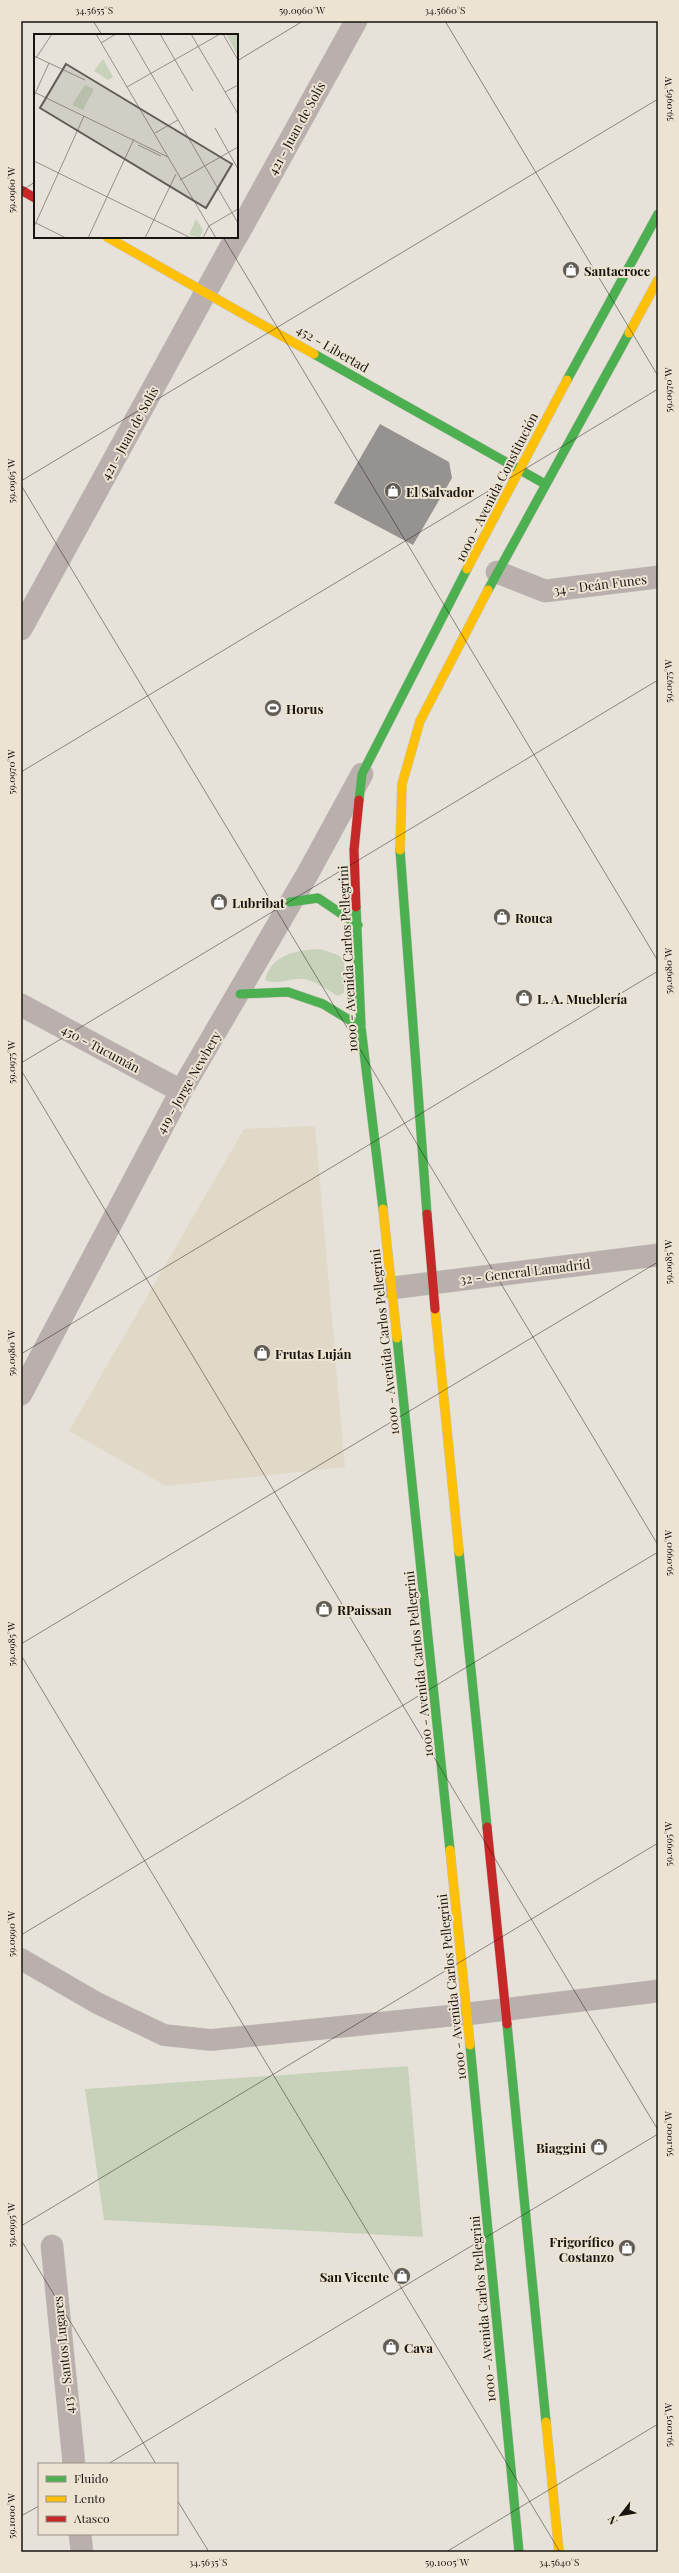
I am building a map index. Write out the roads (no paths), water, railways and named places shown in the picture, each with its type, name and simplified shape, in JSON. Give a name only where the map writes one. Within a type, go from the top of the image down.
[{"type":"main road","points":[[21,190],[34,197]]},
{"type":"main road","name":"1000 - Avenida Constitución","points":[[362,774],[518,469],[658,214]]},
{"type":"main road","name":"452 - Libertad","points":[[109,238],[545,484]]},
{"type":"main road","points":[[559,2552],[506,2009],[432,1283],[399,865],[402,784],[420,721],[497,572],[658,280]]},
{"type":"main road","name":"1000 - Avenida Carlos Pellegrini","points":[[362,774],[354,850],[361,1027],[392,1288],[467,2014],[519,2552]]},
{"type":"main road","points":[[290,902],[318,898],[333,906],[358,925]]},
{"type":"main road","points":[[240,994],[288,992],[323,1004],[361,1027]]},
{"type":"street","name":"421 - Juan de Solís","points":[[238,234],[356,21]]},
{"type":"street","name":"421 - Juan de Solís","points":[[21,629],[236,238]]},
{"type":"street","name":"34 - Deán Funes","points":[[497,572],[545,591],[658,577]]},
{"type":"street","name":"419 - Jorge Newbery","points":[[21,1394],[181,1092],[240,994],[362,774]]},
{"type":"street","name":"450 - Tucumán","points":[[21,1004],[181,1092]]},
{"type":"street","name":"32 - General Lamadrid","points":[[392,1288],[658,1255]]},
{"type":"street","points":[[467,2014],[658,1991]]},
{"type":"street","name":"413 - Santos Lugares","points":[[52,2246],[74,2463]]},
{"type":"street","points":[[80,2535],[82,2552]]},
{"type":"lane","points":[[21,1959],[97,2003],[164,2035],[211,2040],[467,2014]]},
{"type":"place","name":"Santacroce","points":[[571,270]]},
{"type":"place","name":"El Salvador","points":[[393,491]]},
{"type":"place","name":"Horus","points":[[273,708]]},
{"type":"place","name":"Lubribat","points":[[219,902]]},
{"type":"place","name":"Rouca","points":[[502,917]]},
{"type":"place","name":"L. A. Mueblería","points":[[524,998]]},
{"type":"place","name":"Frutas Luján","points":[[262,1353]]},
{"type":"place","name":"RPaissan","points":[[324,1609]]},
{"type":"place","name":"Biaggini","points":[[599,2147]]},
{"type":"place","name":"Frigorífico Costanzo","points":[[627,2248]]},
{"type":"place","name":"San Vicente","points":[[402,2276]]},
{"type":"place","name":"Cava","points":[[391,2347]]}]
